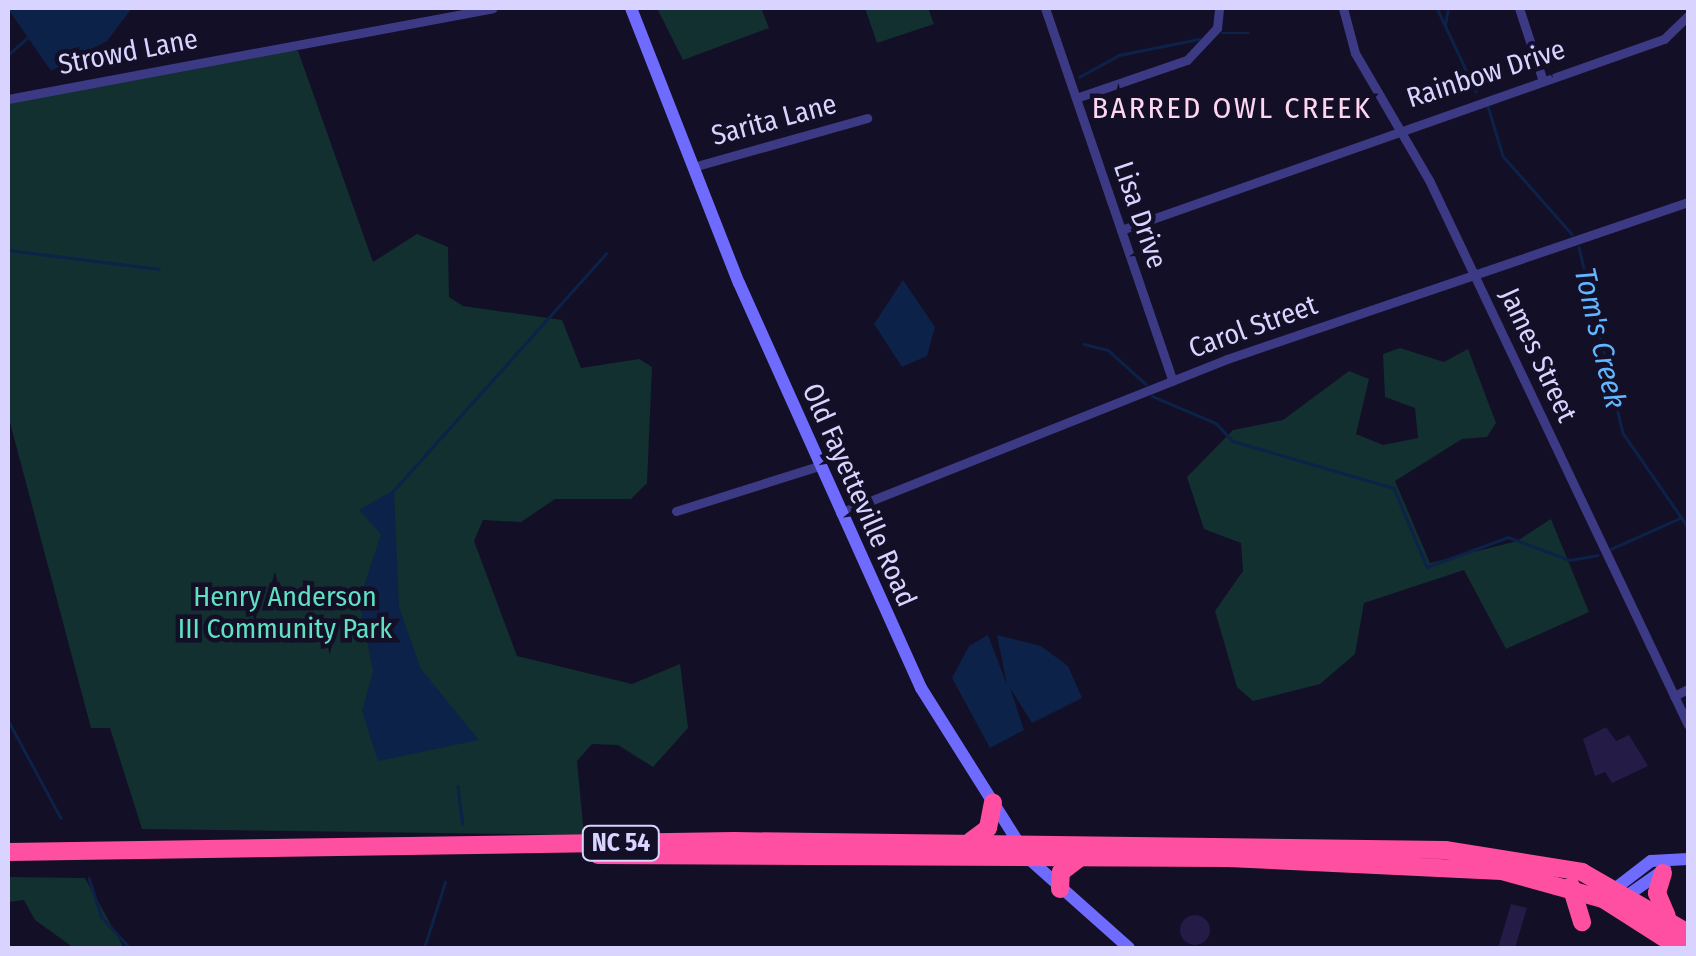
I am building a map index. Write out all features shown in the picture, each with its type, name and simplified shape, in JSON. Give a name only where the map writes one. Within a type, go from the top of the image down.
[{"type":"highway","points":[[971,841],[988,828],[993,802]]},
{"type":"highway","name":"NC 54","points":[[8,852],[448,850],[971,841],[1463,852],[1538,860],[1667,916],[1688,933]]},
{"type":"highway","name":"NC 54","points":[[448,850],[1080,858],[1473,869],[1615,896],[1680,948]]},
{"type":"highway","points":[[1060,890],[1061,872],[1080,858]]},
{"type":"highway","points":[[1666,868],[1657,894],[1667,916]]},
{"type":"highway","points":[[1571,886],[1582,922]]},
{"type":"street","name":"Strowd Lane","points":[[8,99],[493,8]]},
{"type":"street","name":"Old Fayetteville Road","points":[[631,8],[693,167],[819,466],[921,688],[1028,858],[1129,948]]},
{"type":"street","name":"Lisa Drive","points":[[1045,8],[1173,380]]},
{"type":"street","points":[[1076,98],[1188,60],[1218,28],[1219,8]]},
{"type":"street","name":"James Street","points":[[1343,8],[1361,64],[1402,126],[1688,726]]},
{"type":"street","points":[[1519,8],[1542,78]]},
{"type":"street","name":"Rainbow Drive","points":[[1121,230],[1402,126],[1664,39],[1688,16]]},
{"type":"street","name":"Sarita Lane","points":[[693,167],[867,118]]},
{"type":"street","name":"Carol Street","points":[[840,513],[1173,380],[1474,272],[1688,202]]},
{"type":"street","points":[[676,510],[819,466]]},
{"type":"street","points":[[1674,696],[1688,689]]},
{"type":"street","points":[[1615,896],[1688,859]]},
{"type":"green space","points":[[657,8],[761,8],[769,28],[683,60]]},
{"type":"green space","points":[[865,8],[928,8],[934,24],[877,43]]},
{"type":"green space","name":"Henry Anderson III Community Park","points":[[284,49],[298,51],[373,262],[417,234],[448,247],[449,297],[463,306],[562,320],[581,368],[639,359],[652,367],[647,483],[631,499],[555,499],[521,522],[483,520],[474,541],[517,656],[632,684],[680,664],[688,728],[653,767],[618,745],[592,744],[577,761],[584,835],[142,829],[110,728],[91,728],[8,415],[8,102]]},
{"type":"green space","points":[[1400,348],[1444,362],[1468,349],[1496,423],[1487,437],[1462,439],[1395,481],[1430,563],[1517,541],[1551,519],[1589,612],[1506,649],[1464,570],[1364,603],[1355,654],[1320,684],[1253,701],[1237,687],[1215,611],[1243,571],[1241,543],[1204,529],[1187,477],[1233,430],[1283,420],[1349,371],[1369,379],[1356,434],[1383,445],[1418,438],[1415,408],[1385,397],[1383,354]]},
{"type":"green space","points":[[8,877],[85,878],[124,948],[74,948],[35,920],[24,900],[8,902]]},
{"type":"water","points":[[132,8],[107,41],[51,71],[8,9]]},
{"type":"water","points":[[903,280],[935,327],[927,356],[902,367],[874,324]]},
{"type":"water","points":[[394,490],[399,607],[421,669],[479,740],[378,761],[362,711],[373,671],[359,601],[381,534],[359,510]]},
{"type":"water","points":[[988,635],[1007,685],[997,635],[1041,646],[1068,666],[1082,698],[1032,723],[1010,688],[1024,730],[990,748],[952,678],[969,646]]},
{"type":"building","points":[[1606,727],[1616,741],[1629,735],[1648,766],[1612,783],[1605,772],[1595,776],[1583,739]]},
{"type":"building","points":[[1511,904],[1527,908],[1515,948],[1498,948]]},
{"type":"building","points":[[1195,915],[1206,919],[1210,930],[1206,941],[1195,945],[1184,941],[1180,930],[1184,919]]},
{"type":"waterway","name":"Tom's Creek","points":[[1437,8],[1476,91]]},
{"type":"waterway","points":[[1445,25],[1448,8]]},
{"type":"waterway","points":[[1222,33],[1249,33]]},
{"type":"waterway","points":[[8,55],[29,36]]},
{"type":"waterway","points":[[1079,77],[1119,55],[1199,39]]},
{"type":"waterway","name":"Tom's Creek","points":[[1488,106],[1503,156],[1572,234]]},
{"type":"waterway","name":"Tom's Creek","points":[[1579,247],[1623,433],[1688,527]]},
{"type":"waterway","points":[[8,250],[159,269]]},
{"type":"waterway","points":[[393,491],[606,254]]},
{"type":"waterway","points":[[1084,344],[1108,350],[1146,384]]},
{"type":"waterway","points":[[1152,396],[1216,423],[1233,441],[1394,488],[1427,567],[1508,537],[1570,560],[1598,555]]},
{"type":"waterway","points":[[1611,549],[1680,518]]},
{"type":"waterway","points":[[8,720],[61,818]]},
{"type":"waterway","points":[[458,786],[463,824]]},
{"type":"waterway","points":[[89,878],[101,916],[130,948]]},
{"type":"waterway","points":[[424,948],[445,882]]},
{"type":"district","name":"BARRED OWL CREEK","points":[[1232,108]]}]
